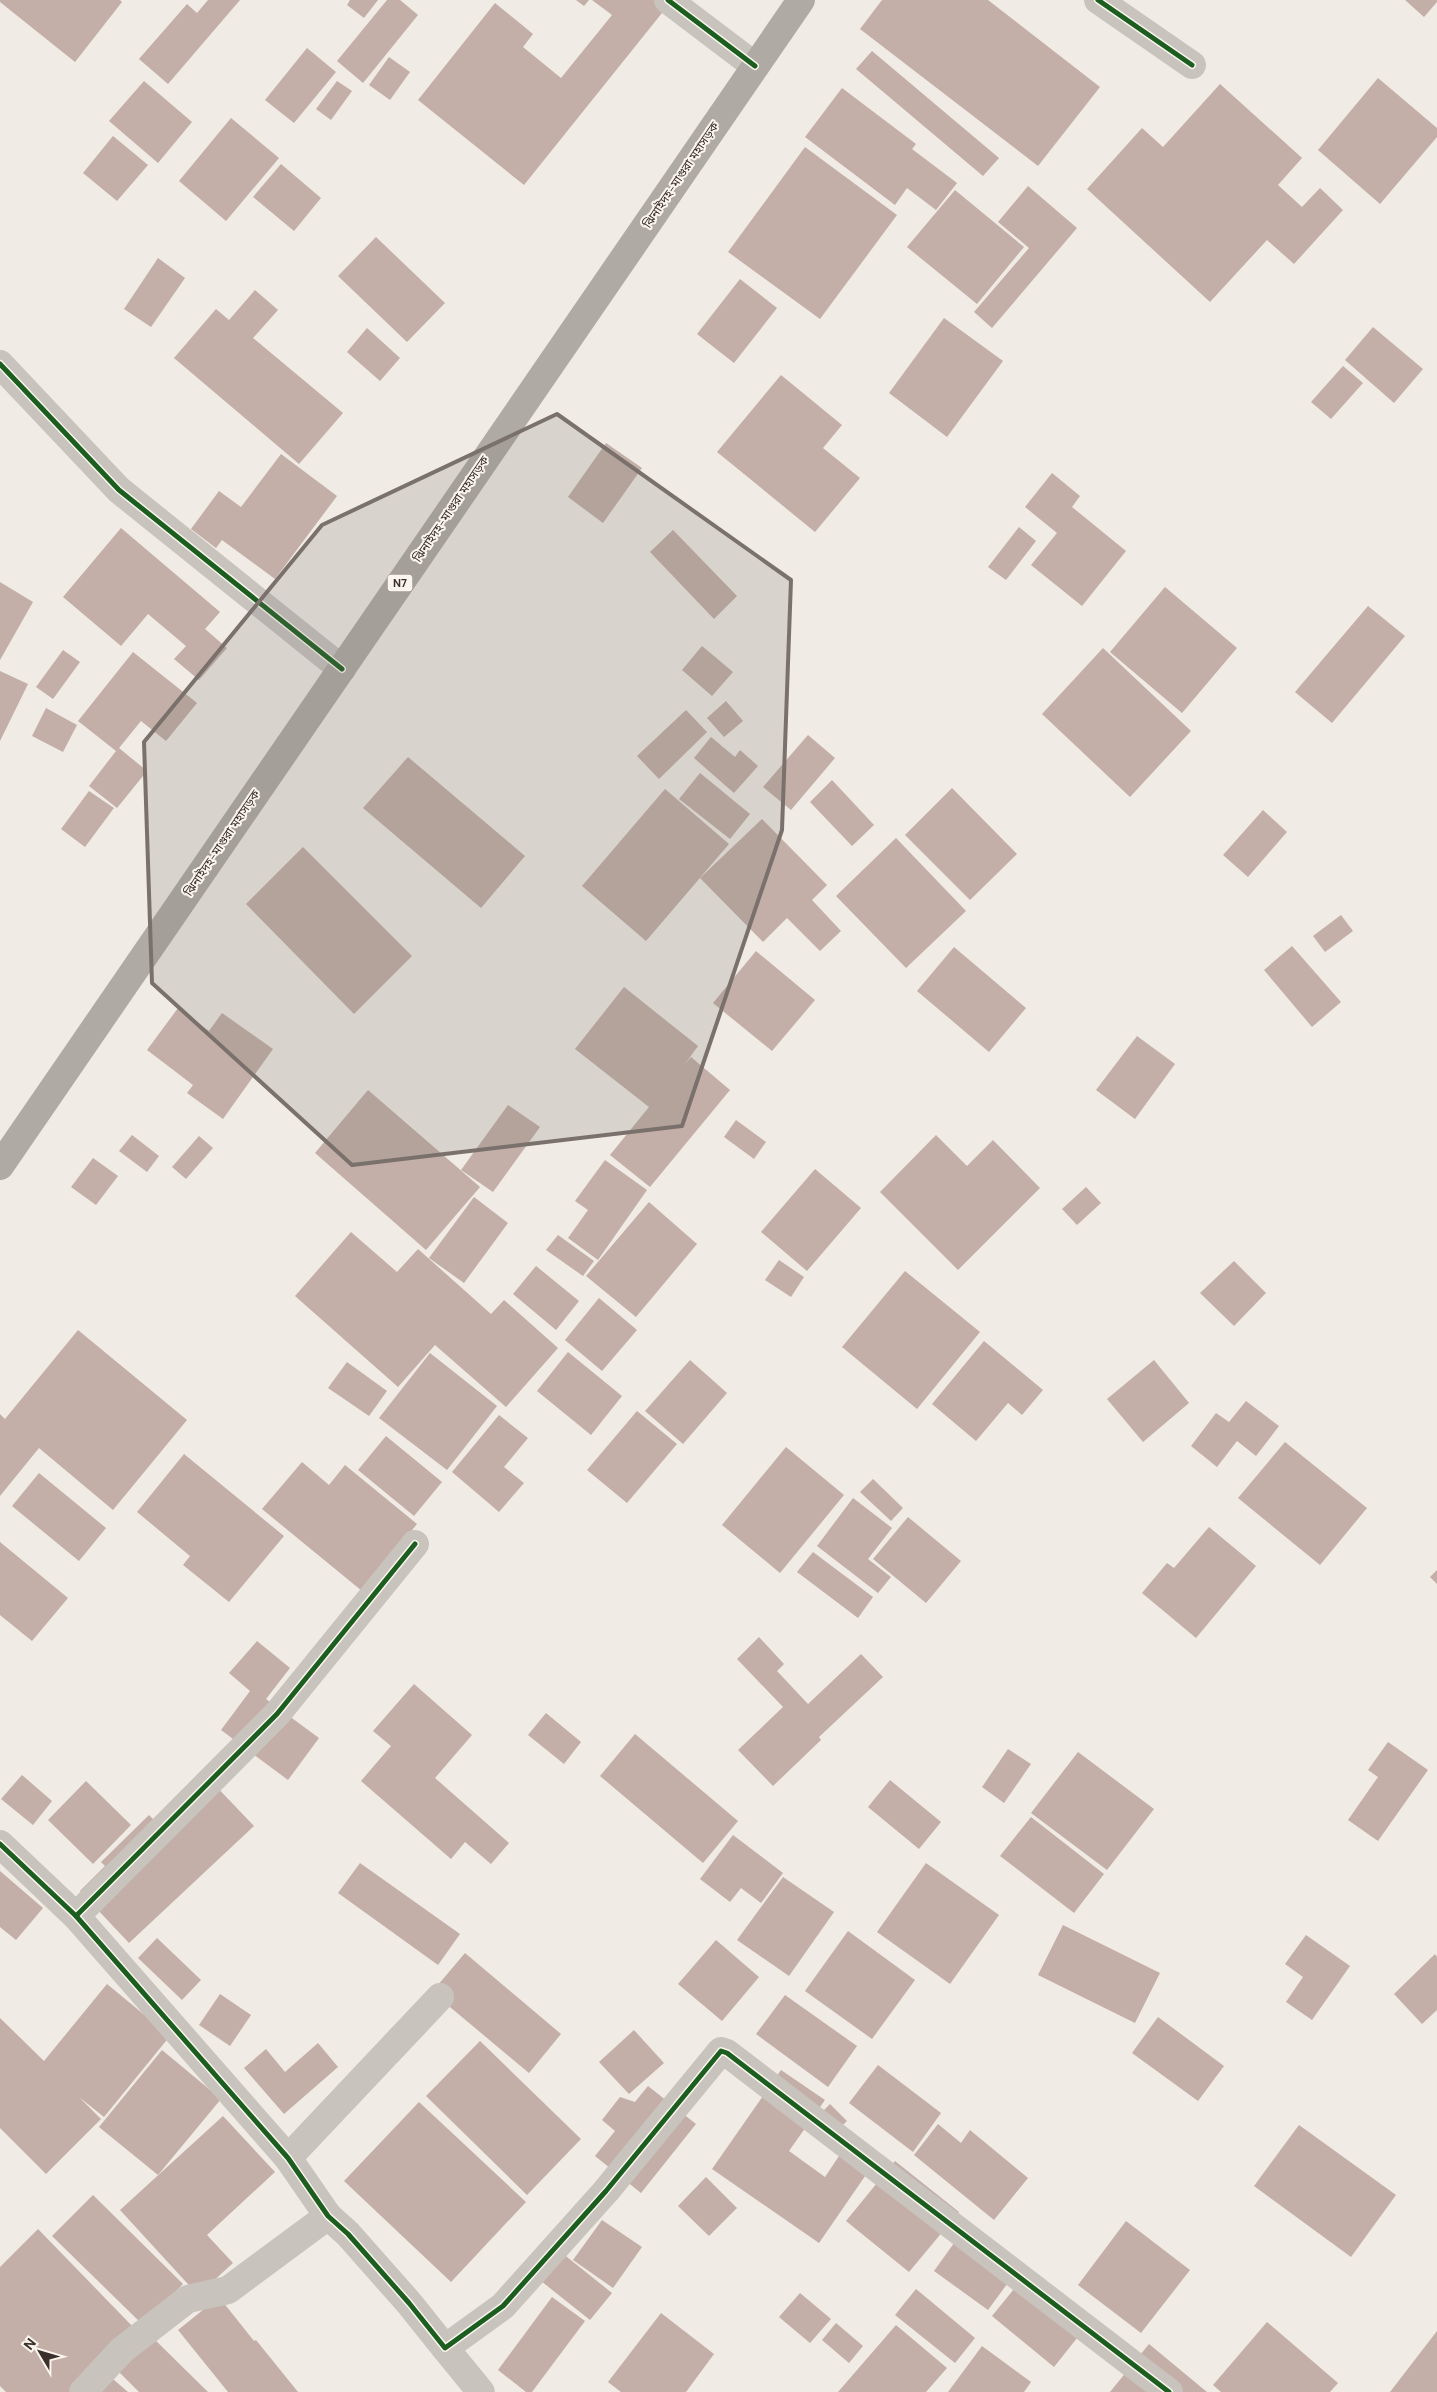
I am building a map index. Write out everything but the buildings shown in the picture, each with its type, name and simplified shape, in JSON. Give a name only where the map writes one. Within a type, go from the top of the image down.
[{"type":"highway","name":"ঝিনাইদহ-মাগুরা মহাসড়ক","points":[[0,1166],[801,0]]},
{"type":"street","points":[[668,0],[756,66]]},
{"type":"street","points":[[1098,0],[1192,65]]},
{"type":"street","points":[[0,364],[119,490],[342,669]]},
{"type":"street","points":[[76,1916],[277,1714],[415,1544]]},
{"type":"street","points":[[0,1844],[76,1916],[288,2158],[328,2216],[367,2255],[481,2392]]},
{"type":"street","points":[[288,2158],[440,1997]]},
{"type":"street","points":[[445,2348],[503,2306],[606,2191],[722,2051],[1169,2392]]},
{"type":"street","points":[[83,2392],[122,2350],[188,2299],[228,2290],[328,2216]]},
{"type":"highlighted area","points":[[557,414],[791,580],[782,830],[682,1126],[352,1165],[152,983],[144,742],[322,525]]},
{"type":"cycle path","points":[[668,0],[755,66]]},
{"type":"cycle path","points":[[1098,0],[1192,65]]},
{"type":"cycle path","points":[[0,364],[119,490],[342,669]]},
{"type":"cycle path","points":[[76,1916],[277,1714],[415,1544]]},
{"type":"cycle path","points":[[0,1844],[76,1916],[288,2158],[328,2216],[348,2234],[409,2303],[445,2348],[503,2306],[606,2191],[721,2051],[727,2053],[1169,2392]]}]
